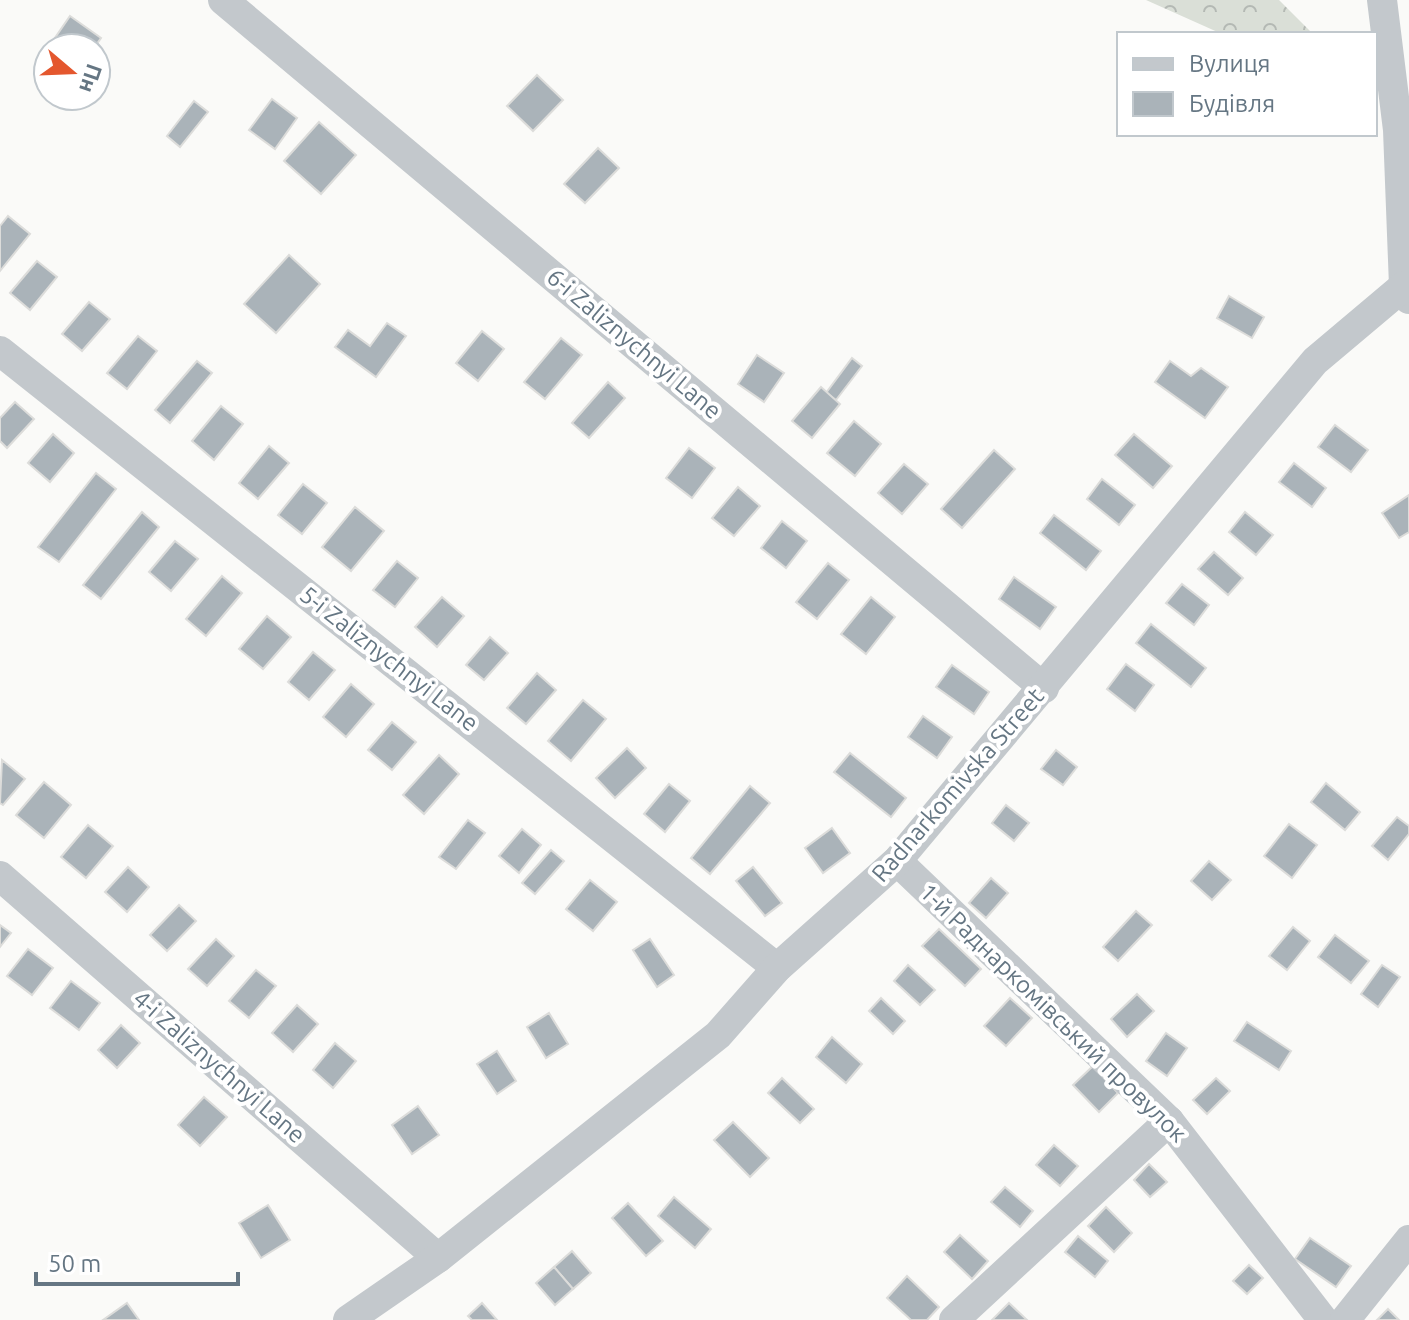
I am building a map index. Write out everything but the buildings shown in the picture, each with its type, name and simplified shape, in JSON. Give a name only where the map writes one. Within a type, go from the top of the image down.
[{"type":"street","name":"6-i Zaliznychnyi Lane","points":[[223,0],[1044,688]]},
{"type":"street","points":[[1382,0],[1398,130],[1407,292]]},
{"type":"street","name":"Radnarkomivska Street","points":[[348,1320],[438,1258],[718,1035],[777,968],[897,861],[1315,361],[1407,292]]},
{"type":"street","name":"5-i Zaliznychnyi Lane","points":[[0,351],[777,968]]},
{"type":"street","name":"1-й Раднаркомівський провулок","points":[[897,861],[1169,1121],[1323,1320]]},
{"type":"street","name":"4-i Zaliznychnyi Lane","points":[[0,876],[438,1258]]},
{"type":"street","points":[[954,1320],[1169,1121]]},
{"type":"street","points":[[1345,1320],[1409,1240]]},
{"type":"green space","points":[[1146,0],[1279,0],[1311,32],[1218,32]]}]
